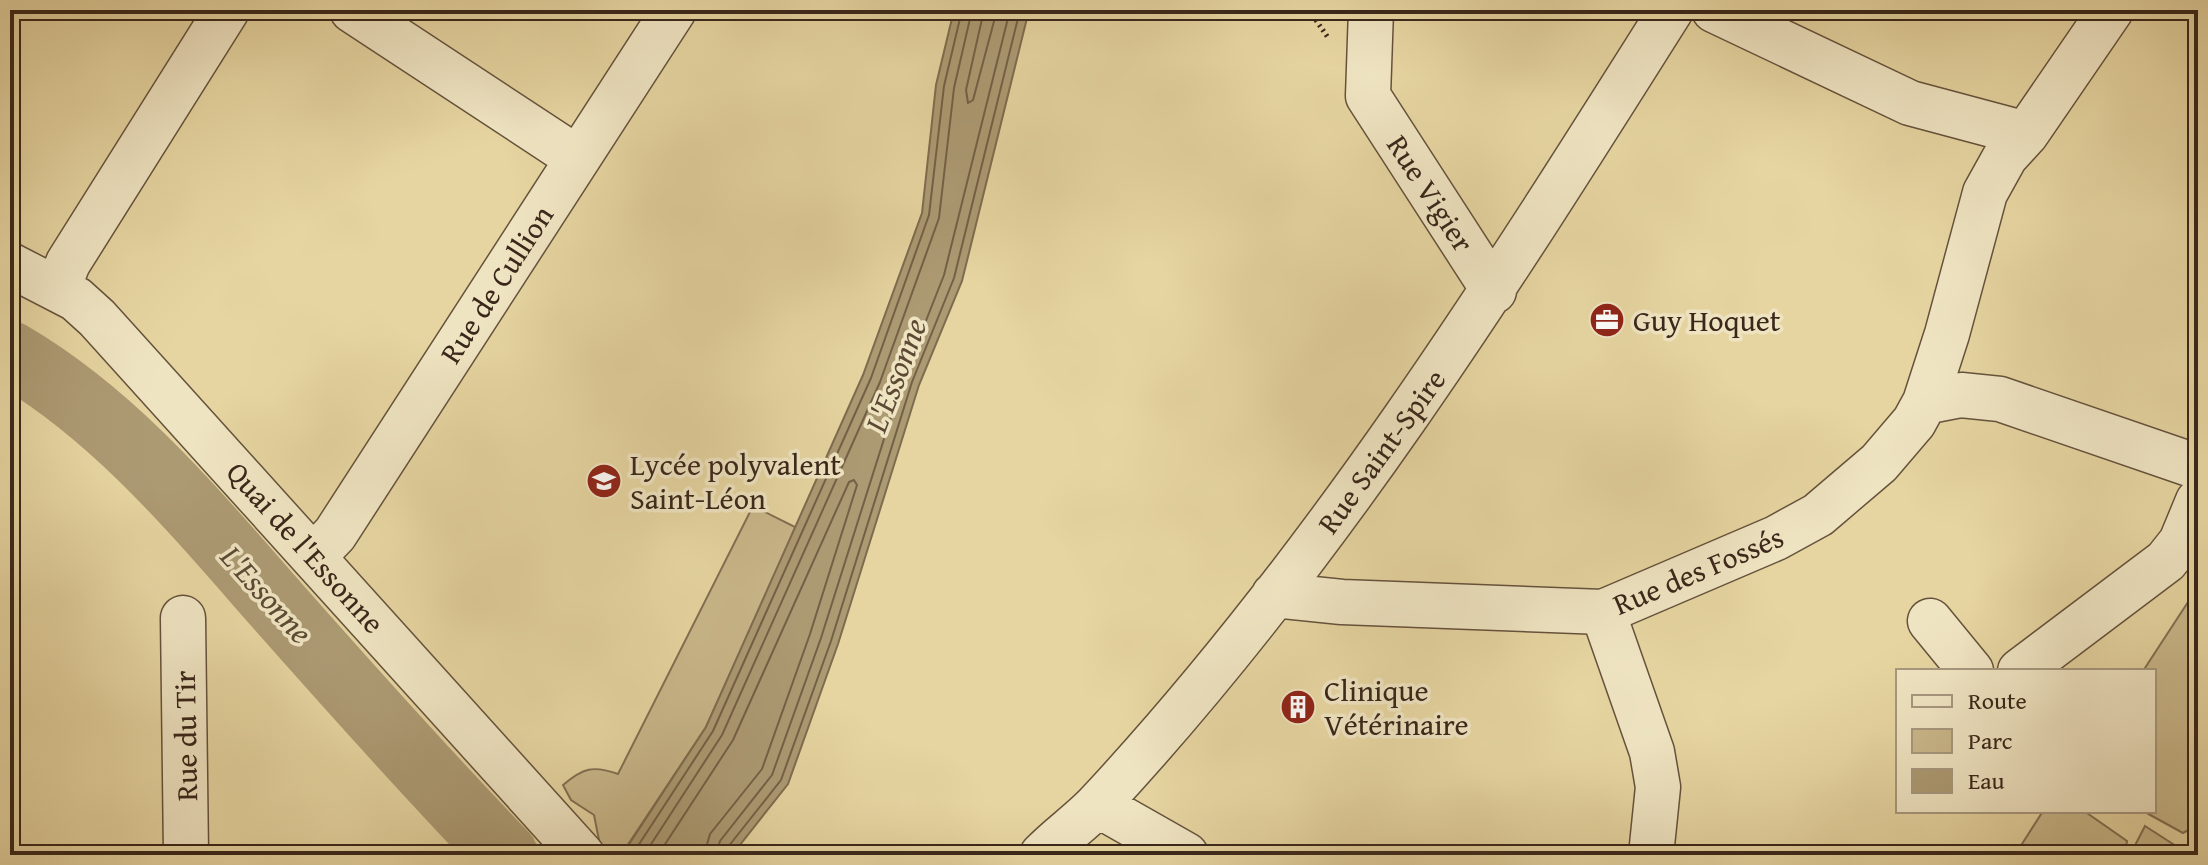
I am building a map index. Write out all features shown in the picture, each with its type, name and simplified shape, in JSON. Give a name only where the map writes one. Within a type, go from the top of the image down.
[{"type":"street","points":[[58,288],[68,263],[227,10]]},
{"type":"street","points":[[352,10],[577,158]]},
{"type":"street","name":"Rue de Cullion","points":[[315,555],[335,534],[674,10]]},
{"type":"street","name":"Rue Vigier","points":[[1371,10],[1368,96],[1494,291]]},
{"type":"street","name":"Rue Saint-Spire","points":[[1042,855],[1098,805],[1274,595],[1357,488],[1494,291],[1671,10]]},
{"type":"street","points":[[1714,10],[1910,103],[2026,134]]},
{"type":"street","name":"Rue des Fossés","points":[[1274,595],[1342,602],[1603,612],[1776,538],[1818,515],[1902,439],[1925,402],[1985,193],[2005,157],[2026,134],[2111,10]]},
{"type":"street","name":"Quai de l'Essonne","points":[[10,265],[58,288],[97,318],[315,555],[582,855]]},
{"type":"street","points":[[1925,402],[1961,395],[2000,399],[2198,467]]},
{"type":"street","points":[[2023,669],[2166,561],[2181,542],[2198,501]]},
{"type":"street","points":[[1603,612],[1652,752],[1658,787],[1651,855]]},
{"type":"street","name":"Rue du Tir","points":[[183,618],[186,855]]},
{"type":"street","points":[[1930,621],[1969,669]]},
{"type":"street","points":[[1098,805],[1186,855]]},
{"type":"green space","points":[[753,506],[797,528],[706,727],[621,855],[602,855],[594,815],[571,800],[563,785],[589,770],[618,774]]},
{"type":"green space","points":[[2196,599],[2198,825],[2183,833],[2147,813],[2156,813],[2156,669],[2144,669],[2188,602]]},
{"type":"green space","points":[[2042,813],[2087,813],[2127,841],[2125,855],[2015,855]]},
{"type":"green space","points":[[2145,826],[2190,855],[2130,855]]},
{"type":"water","points":[[954,10],[1029,10],[962,281],[919,385],[838,644],[788,784],[732,855],[622,855],[706,727],[863,375],[922,213],[936,85]]},
{"type":"waterway","name":"L'Essonne","points":[[10,354],[84,406],[152,467],[388,730],[505,855]]},
{"type":"place","name":"Guy Hoquet","points":[[1607,320]]},
{"type":"place","name":"Lycée polyvalent Saint-Léon","points":[[604,481]]},
{"type":"place","name":"Clinique Vétérinaire","points":[[1298,707]]}]
